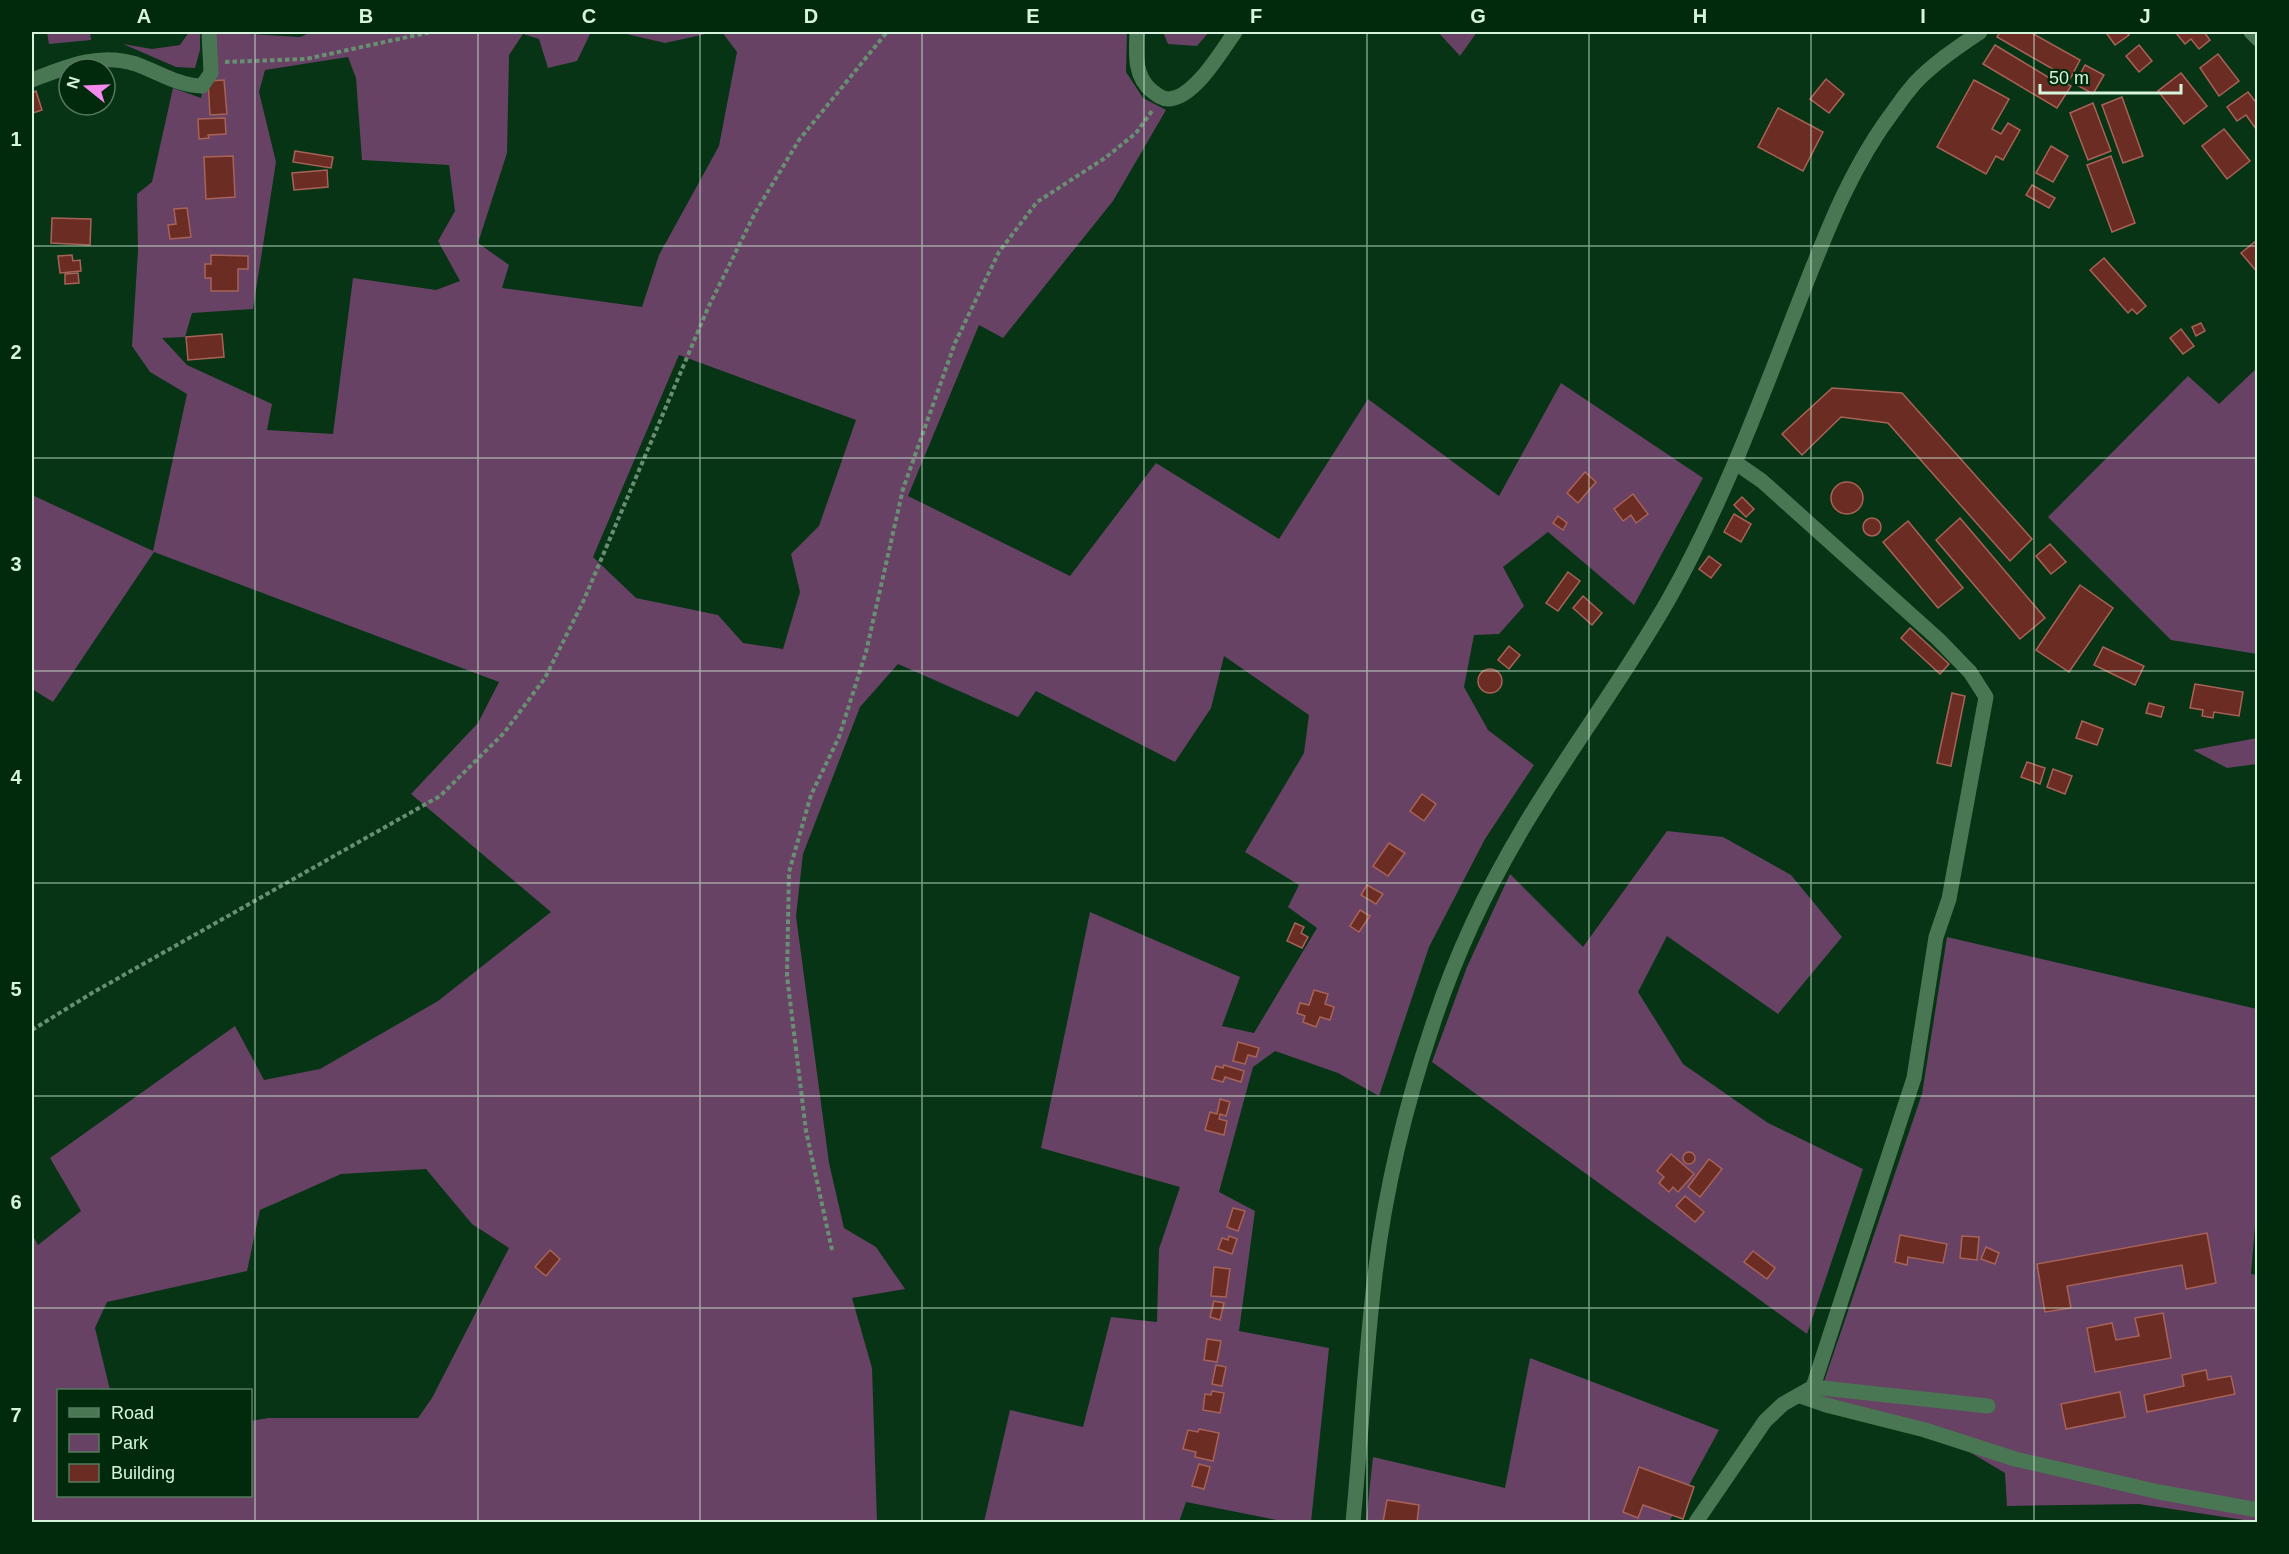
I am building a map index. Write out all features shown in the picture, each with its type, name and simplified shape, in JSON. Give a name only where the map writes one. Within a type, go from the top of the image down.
[{"type":"street","points":[[32,80],[79,62],[102,60],[134,63],[191,86],[202,86],[211,73],[209,32]]},
{"type":"street","points":[[1137,32],[1138,71],[1144,84],[1161,98],[1171,100],[1194,86],[1235,32]]},
{"type":"street","points":[[1353,1522],[1375,1273],[1393,1174],[1433,1023],[1462,947],[1494,880],[1524,827],[1618,683],[1670,598],[1708,524],[1736,463],[1828,229],[1854,171],[1882,126],[1915,83],[1980,32]]},
{"type":"street","points":[[2251,32],[2258,39]]},
{"type":"street","points":[[1696,1522],[1765,1421],[1783,1404],[1813,1387],[1914,1078],[1936,937],[1949,899],[1986,697],[1970,672],[1938,639],[1762,481],[1736,463]]},
{"type":"street","points":[[1813,1387],[1988,1406]]},
{"type":"street","points":[[1800,1396],[1925,1430],[2015,1459],[2159,1492],[2258,1510]]},
{"type":"path","points":[[211,63],[306,59],[431,32]]},
{"type":"path","points":[[32,1030],[92,993],[440,796],[504,733],[545,678],[583,602],[708,308],[755,213],[799,140],[887,32]]},
{"type":"path","points":[[832,1250],[806,1131],[787,976],[789,872],[811,795],[839,737],[866,652],[903,489],[960,333],[999,252],[1037,202],[1105,158],[1136,133],[1161,98]]},
{"type":"green space","points":[[47,32],[90,32],[91,40],[49,44]]},
{"type":"green space","points":[[189,32],[200,32],[200,50],[195,68],[176,67],[123,44],[152,49],[180,45]]},
{"type":"green space","points":[[215,32],[300,37],[312,32],[591,32],[577,61],[548,68],[539,39],[523,34],[509,55],[507,153],[478,243],[509,265],[502,288],[642,307],[659,255],[719,146],[737,52],[722,32],[1127,32],[1126,72],[1143,98],[1166,110],[1113,201],[1003,338],[979,325],[908,496],[1070,576],[1156,463],[1279,539],[1368,399],[1499,496],[1561,383],[1703,478],[1634,605],[1548,532],[1503,567],[1524,606],[1499,634],[1474,635],[1464,687],[1488,730],[1534,765],[1485,839],[1429,947],[1379,1096],[1338,1073],[1275,1051],[1253,1067],[1219,1192],[1255,1211],[1239,1331],[1329,1348],[1311,1522],[1287,1522],[1186,1502],[1179,1522],[984,1522],[1010,1410],[1083,1427],[1111,1317],[1157,1322],[1159,1249],[1180,1187],[1041,1148],[1090,912],[1240,977],[1222,1026],[1254,1033],[1317,928],[1288,907],[1299,885],[1245,852],[1304,753],[1309,715],[1224,656],[1211,708],[1175,762],[1036,691],[1018,717],[898,664],[860,707],[803,854],[796,916],[829,1163],[844,1228],[876,1247],[905,1289],[852,1298],[872,1368],[877,1522],[32,1522],[32,1234],[38,1245],[81,1211],[50,1158],[235,1026],[264,1080],[320,1069],[438,1001],[551,912],[411,794],[478,723],[499,682],[154,552],[53,702],[32,689],[32,495],[153,551],[187,394],[150,372],[132,346],[138,251],[137,194],[152,182],[173,88],[201,98]],"holes":[[[348,57],[356,78],[362,160],[449,165],[455,211],[438,241],[460,281],[436,290],[353,278],[333,434],[267,430],[272,404],[187,365],[162,338],[185,337],[192,313],[253,309],[276,162],[259,92],[265,70]],[[679,355],[856,420],[819,526],[791,554],[800,592],[783,649],[743,643],[718,615],[636,598],[593,557]],[[426,1169],[472,1224],[509,1248],[432,1398],[418,1418],[268,1418],[252,1421],[252,1497],[57,1497],[57,1389],[110,1389],[95,1328],[107,1302],[247,1271],[260,1210],[341,1174]]]},
{"type":"green space","points":[[618,32],[715,32],[665,43]]},
{"type":"green space","points":[[1163,32],[1209,32],[1197,46],[1168,44]]},
{"type":"green space","points":[[1438,32],[1477,32],[1460,56]]},
{"type":"green space","points":[[2257,368],[2257,654],[2171,640],[2048,517],[2188,376],[2219,404]]},
{"type":"green space","points":[[2257,738],[2257,764],[2227,768],[2193,750]]},
{"type":"green space","points":[[1667,831],[1723,837],[1791,875],[1842,937],[1778,1014],[1667,936],[1638,992],[1683,1064],[1768,1123],[1863,1169],[1807,1334],[1432,1062],[1467,967],[1510,874],[1583,947]]},
{"type":"green space","points":[[1947,937],[2257,1009],[2258,1191],[2251,1274],[2258,1275],[2257,1522],[2139,1504],[2007,1506],[2005,1473],[1946,1438],[1818,1399],[1922,1094]]},
{"type":"green space","points":[[1530,1358],[1719,1430],[1669,1522],[1366,1522],[1373,1457],[1505,1488]]},
{"type":"building","points":[[2000,32],[2030,32],[2080,60],[2070,79],[1997,37]]},
{"type":"building","points":[[2127,32],[2129,35],[2115,45],[2107,34]]},
{"type":"building","points":[[2204,32],[2210,40],[2199,49],[2191,39],[2185,44],[2176,33]]},
{"type":"building","points":[[1995,45],[2051,79],[2053,76],[2071,86],[2057,108],[1983,64]]},
{"type":"building","points":[[2139,45],[2152,61],[2139,72],[2126,56]]},
{"type":"building","points":[[2218,54],[2239,81],[2219,96],[2200,68]]},
{"type":"building","points":[[2085,65],[2104,75],[2093,94],[2075,84]]},
{"type":"building","points":[[2181,73],[2207,106],[2184,124],[2158,91]]},
{"type":"building","points":[[1826,79],[1844,94],[1829,113],[1810,99]]},
{"type":"building","points":[[224,80],[227,114],[210,115],[208,81]]},
{"type":"building","points":[[1974,80],[2009,99],[1992,129],[2001,134],[2008,123],[2020,130],[2003,160],[1996,156],[1986,174],[1937,147]]},
{"type":"building","points":[[36,91],[42,110],[33,113],[32,93]]},
{"type":"building","points":[[2248,92],[2258,105],[2256,129],[2246,115],[2237,121],[2227,107]]},
{"type":"building","points":[[2122,97],[2143,156],[2123,163],[2102,105]]},
{"type":"building","points":[[2093,103],[2111,151],[2088,160],[2070,113]]},
{"type":"building","points":[[1778,108],[1823,132],[1803,171],[1758,147]]},
{"type":"building","points":[[225,118],[226,134],[208,135],[209,138],[199,139],[198,119]]},
{"type":"building","points":[[2224,129],[2250,161],[2227,179],[2202,146]]},
{"type":"building","points":[[2051,146],[2068,156],[2053,182],[2036,173]]},
{"type":"building","points":[[295,151],[333,157],[331,168],[293,162]]},
{"type":"building","points":[[233,156],[235,197],[206,199],[204,157]]},
{"type":"building","points":[[2111,156],[2135,223],[2112,232],[2087,165]]},
{"type":"building","points":[[327,170],[328,187],[294,190],[292,173]]},
{"type":"building","points":[[2032,185],[2055,198],[2049,208],[2026,195]]},
{"type":"building","points":[[187,208],[191,237],[170,239],[168,225],[176,224],[174,209]]},
{"type":"building","points":[[52,218],[91,219],[90,245],[51,243]]},
{"type":"building","points":[[2256,241],[2258,242],[2258,273],[2241,253]]},
{"type":"building","points":[[72,255],[73,261],[80,260],[81,271],[60,273],[58,256]]},
{"type":"building","points":[[211,255],[248,256],[248,269],[238,269],[238,291],[211,291],[211,278],[205,278],[205,264],[211,264]]},
{"type":"building","points":[[2104,258],[2146,306],[2137,314],[2132,309],[2128,313],[2090,270]]},
{"type":"building","points":[[78,273],[79,283],[65,284],[65,274]]},
{"type":"building","points":[[2201,323],[2205,331],[2196,336],[2192,327]]},
{"type":"building","points":[[2181,329],[2194,346],[2183,354],[2170,338]]},
{"type":"building","points":[[222,334],[224,357],[188,360],[186,337]]},
{"type":"building","points":[[1832,388],[1902,393],[2032,539],[2010,561],[1888,423],[1841,417],[1802,455],[1782,434]]},
{"type":"building","points":[[1585,472],[1596,482],[1578,503],[1567,493]]},
{"type":"building","points":[[1847,482],[1858,487],[1863,498],[1858,509],[1847,514],[1836,509],[1831,498],[1836,487]]},
{"type":"building","points":[[1633,494],[1648,514],[1636,523],[1631,515],[1623,521],[1614,509]]},
{"type":"building","points":[[1742,497],[1754,509],[1746,517],[1734,505]]},
{"type":"building","points":[[1734,514],[1751,524],[1741,542],[1724,532]]},
{"type":"building","points":[[1558,516],[1567,523],[1563,530],[1553,523]]},
{"type":"building","points":[[1872,518],[1878,521],[1881,527],[1878,533],[1872,536],[1866,533],[1863,527],[1866,521]]},
{"type":"building","points":[[1960,518],[2045,618],[2020,639],[1936,540]]},
{"type":"building","points":[[1908,521],[1963,588],[1938,608],[1883,542]]},
{"type":"building","points":[[2050,544],[2066,562],[2051,574],[2036,556]]},
{"type":"building","points":[[1709,556],[1721,565],[1711,578],[1699,569]]},
{"type":"building","points":[[1568,572],[1580,581],[1558,611],[1546,603]]},
{"type":"building","points":[[2080,585],[2113,608],[2069,672],[2036,650]]},
{"type":"building","points":[[1583,596],[1602,613],[1592,625],[1573,608]]},
{"type":"building","points":[[1910,628],[1949,664],[1940,674],[1901,638]]},
{"type":"building","points":[[1509,646],[1520,655],[1509,669],[1498,660]]},
{"type":"building","points":[[2103,647],[2144,666],[2135,685],[2094,665]]},
{"type":"building","points":[[1490,669],[1495,670],[1501,676],[1501,686],[1495,692],[1490,693],[1485,692],[1479,686],[1478,681],[1479,676],[1485,670]]},
{"type":"building","points":[[2195,684],[2243,692],[2239,716],[2214,712],[2213,718],[2202,716],[2203,710],[2190,708]]},
{"type":"building","points":[[1952,693],[1965,696],[1951,766],[1937,763]]},
{"type":"building","points":[[2149,703],[2164,707],[2161,717],[2146,713]]},
{"type":"building","points":[[2082,721],[2103,729],[2097,745],[2076,738]]},
{"type":"building","points":[[2027,762],[2045,768],[2040,784],[2021,777]]},
{"type":"building","points":[[2053,769],[2072,776],[2065,794],[2047,787]]},
{"type":"building","points":[[1422,794],[1436,804],[1424,821],[1410,811]]},
{"type":"building","points":[[1389,843],[1405,853],[1388,876],[1373,866]]},
{"type":"building","points":[[1367,885],[1383,894],[1376,904],[1361,895]]},
{"type":"building","points":[[1360,910],[1370,916],[1359,932],[1350,926]]},
{"type":"building","points":[[1295,923],[1304,927],[1301,933],[1308,937],[1302,948],[1287,941]]},
{"type":"building","points":[[1314,990],[1328,994],[1325,1004],[1334,1007],[1330,1020],[1320,1017],[1316,1027],[1303,1022],[1305,1016],[1297,1013],[1300,1003],[1309,1005]]},
{"type":"building","points":[[1238,1042],[1259,1048],[1256,1057],[1248,1055],[1245,1064],[1233,1061]]},
{"type":"building","points":[[1224,1065],[1244,1071],[1241,1082],[1225,1077],[1223,1082],[1212,1079],[1216,1066],[1223,1068]]},
{"type":"building","points":[[1220,1099],[1230,1102],[1226,1116],[1220,1114],[1219,1119],[1227,1121],[1224,1135],[1205,1130],[1210,1112],[1217,1114]]},
{"type":"building","points":[[1691,1152],[1694,1153],[1694,1163],[1687,1164],[1684,1163],[1683,1156],[1684,1153]]},
{"type":"building","points":[[1671,1154],[1694,1174],[1678,1192],[1673,1187],[1669,1192],[1659,1183],[1664,1177],[1657,1171]]},
{"type":"building","points":[[1709,1159],[1722,1169],[1700,1197],[1688,1187]]},
{"type":"building","points":[[1685,1196],[1704,1212],[1695,1222],[1676,1206]]},
{"type":"building","points":[[1233,1208],[1245,1211],[1238,1231],[1227,1227]]},
{"type":"building","points":[[2207,1233],[2216,1283],[2186,1289],[2182,1265],[2067,1286],[2071,1308],[2045,1312],[2037,1264]]},
{"type":"building","points":[[1900,1235],[1947,1244],[1943,1263],[1908,1257],[1907,1265],[1895,1262]]},
{"type":"building","points":[[1229,1236],[1237,1239],[1232,1254],[1218,1249],[1222,1238],[1228,1240]]},
{"type":"building","points":[[1962,1236],[1979,1237],[1977,1260],[1960,1258]]},
{"type":"building","points":[[1986,1247],[1999,1253],[1995,1264],[1981,1259]]},
{"type":"building","points":[[550,1250],[560,1259],[546,1276],[535,1267]]},
{"type":"building","points":[[1753,1251],[1775,1268],[1767,1279],[1744,1262]]},
{"type":"building","points":[[1214,1267],[1230,1269],[1226,1297],[1211,1296]]},
{"type":"building","points":[[1214,1301],[1224,1303],[1220,1320],[1210,1317]]},
{"type":"building","points":[[2163,1313],[2171,1358],[2095,1372],[2087,1328],[2112,1323],[2116,1340],[2139,1336],[2135,1318]]},
{"type":"building","points":[[1207,1339],[1221,1341],[1217,1362],[1204,1360]]},
{"type":"building","points":[[1216,1365],[1226,1367],[1222,1386],[1212,1384]]},
{"type":"building","points":[[2206,1370],[2208,1380],[2231,1376],[2235,1394],[2147,1412],[2144,1395],[2184,1386],[2182,1375]]},
{"type":"building","points":[[1212,1391],[1224,1393],[1220,1413],[1203,1410],[1205,1394],[1211,1395]]},
{"type":"building","points":[[2120,1392],[2125,1417],[2066,1429],[2061,1404]]},
{"type":"building","points":[[1199,1429],[1219,1433],[1213,1461],[1195,1457],[1196,1452],[1183,1449],[1188,1430],[1198,1432]]},
{"type":"building","points":[[1199,1464],[1210,1467],[1204,1489],[1192,1486]]},
{"type":"building","points":[[1639,1467],[1694,1487],[1683,1519],[1643,1505],[1638,1518],[1623,1512]]},
{"type":"building","points":[[1387,1500],[1419,1505],[1417,1522],[1383,1522]]}]
